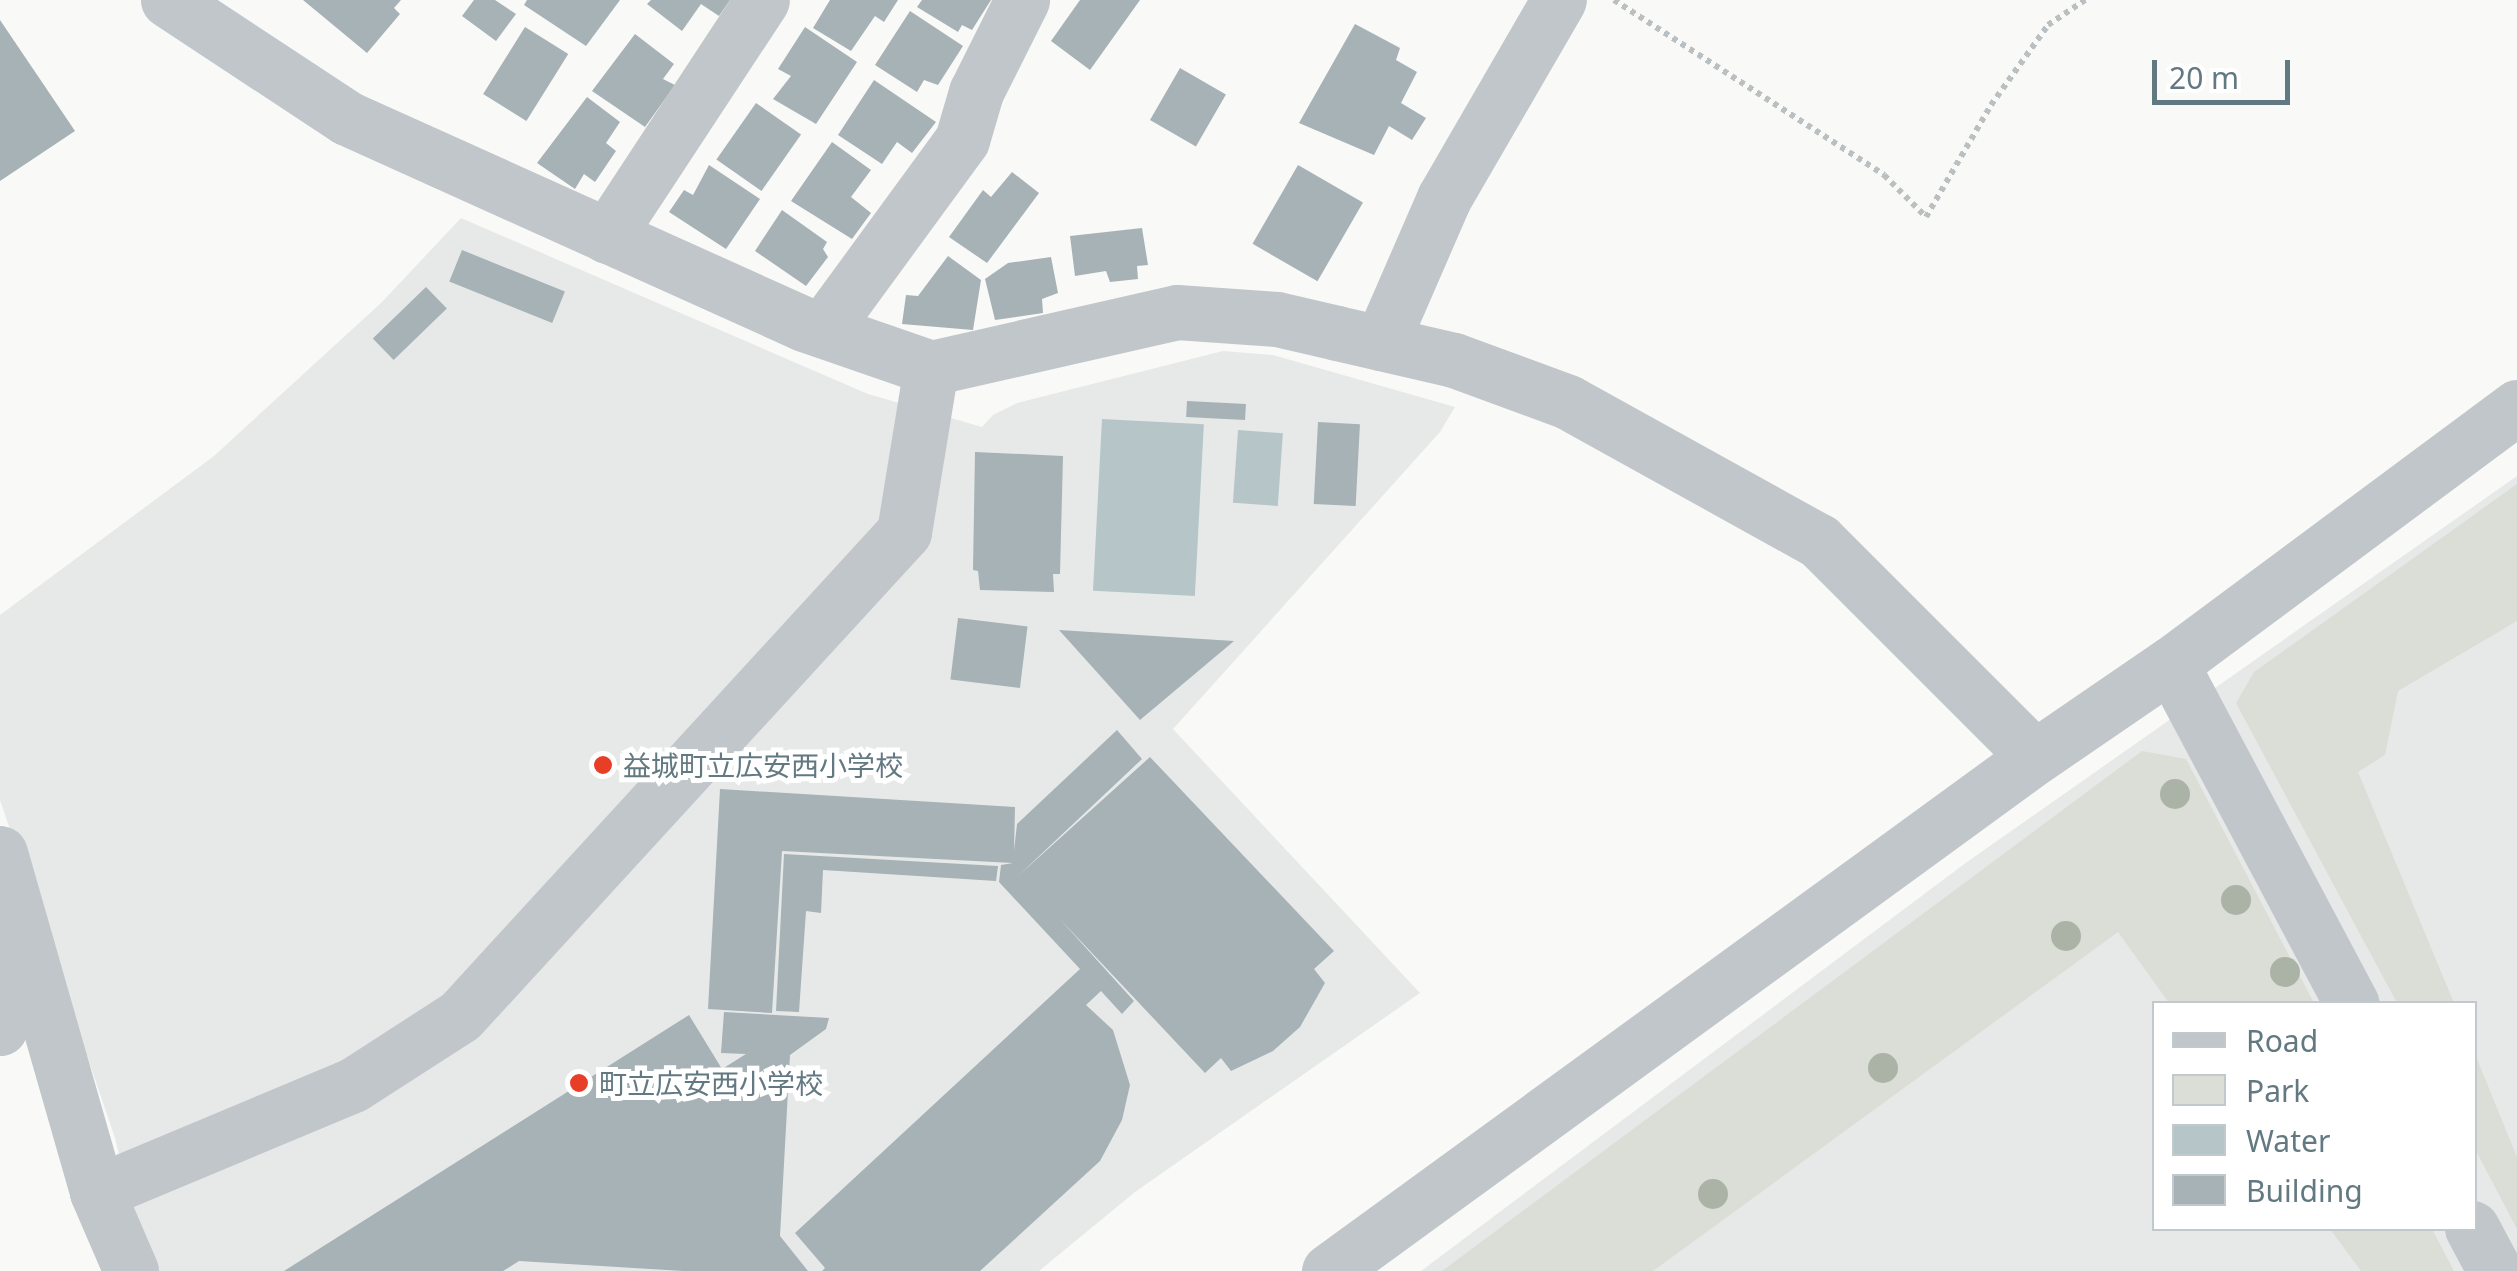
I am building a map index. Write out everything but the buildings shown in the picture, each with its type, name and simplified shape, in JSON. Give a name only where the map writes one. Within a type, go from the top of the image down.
[{"type":"street","points":[[168,0],[346,118],[822,330],[931,368],[1177,312],[1277,320],[1381,343],[1454,360],[1568,402],[1819,541],[2035,757]]},
{"type":"street","points":[[607,236],[762,0]]},
{"type":"street","points":[[822,330],[962,140],[976,92],[1022,0]]},
{"type":"street","points":[[1381,343],[1444,198],[1559,0]]},
{"type":"street","points":[[96,1192],[353,1085],[460,1016],[904,532],[931,368]]},
{"type":"street","points":[[1329,1271],[2035,757],[2171,664],[2517,407]]},
{"type":"street","points":[[2171,664],[2350,1001]]},
{"type":"street","points":[[0,853],[96,1192],[131,1271]]},
{"type":"street","points":[[0,1028],[20,922]]},
{"type":"street","points":[[2474,1231],[2495,1271]]},
{"type":"path","points":[[1614,0],[1884,175],[1926,217],[1991,105],[2048,25],[2085,0]]},
{"type":"shaded area","name":"益城町立広安西小学校","points":[[461,218],[868,394],[982,427],[993,415],[1017,403],[1223,351],[1273,355],[1455,407],[1440,432],[1173,729],[1420,993],[1135,1192],[1039,1271],[148,1271],[115,1138],[0,800],[0,615],[214,456],[382,302]]},
{"type":"shaded area","points":[[2517,476],[2517,1271],[1421,1271],[1967,862]]},
{"type":"green space","points":[[2517,484],[2517,621],[2398,691],[2385,755],[2358,772],[2453,1001],[2396,1001],[2236,703],[2254,672]]},
{"type":"green space","points":[[2142,751],[2186,759],[2313,1001],[2168,1001],[2118,932],[1653,1271],[1442,1271]]},
{"type":"green space","points":[[2477,1059],[2517,1157],[2517,1229],[2477,1153]]},
{"type":"green space","points":[[2331,1231],[2433,1231],[2454,1271],[2361,1271]]},
{"type":"water","points":[[1102,419],[1204,424],[1195,596],[1093,591]]},
{"type":"water","points":[[1238,430],[1283,433],[1278,506],[1233,503]]},
{"type":"place","name":"益城町立広安西小学校","points":[[603,765]]},
{"type":"place","name":"町立広安西小学校","points":[[579,1083]]}]
